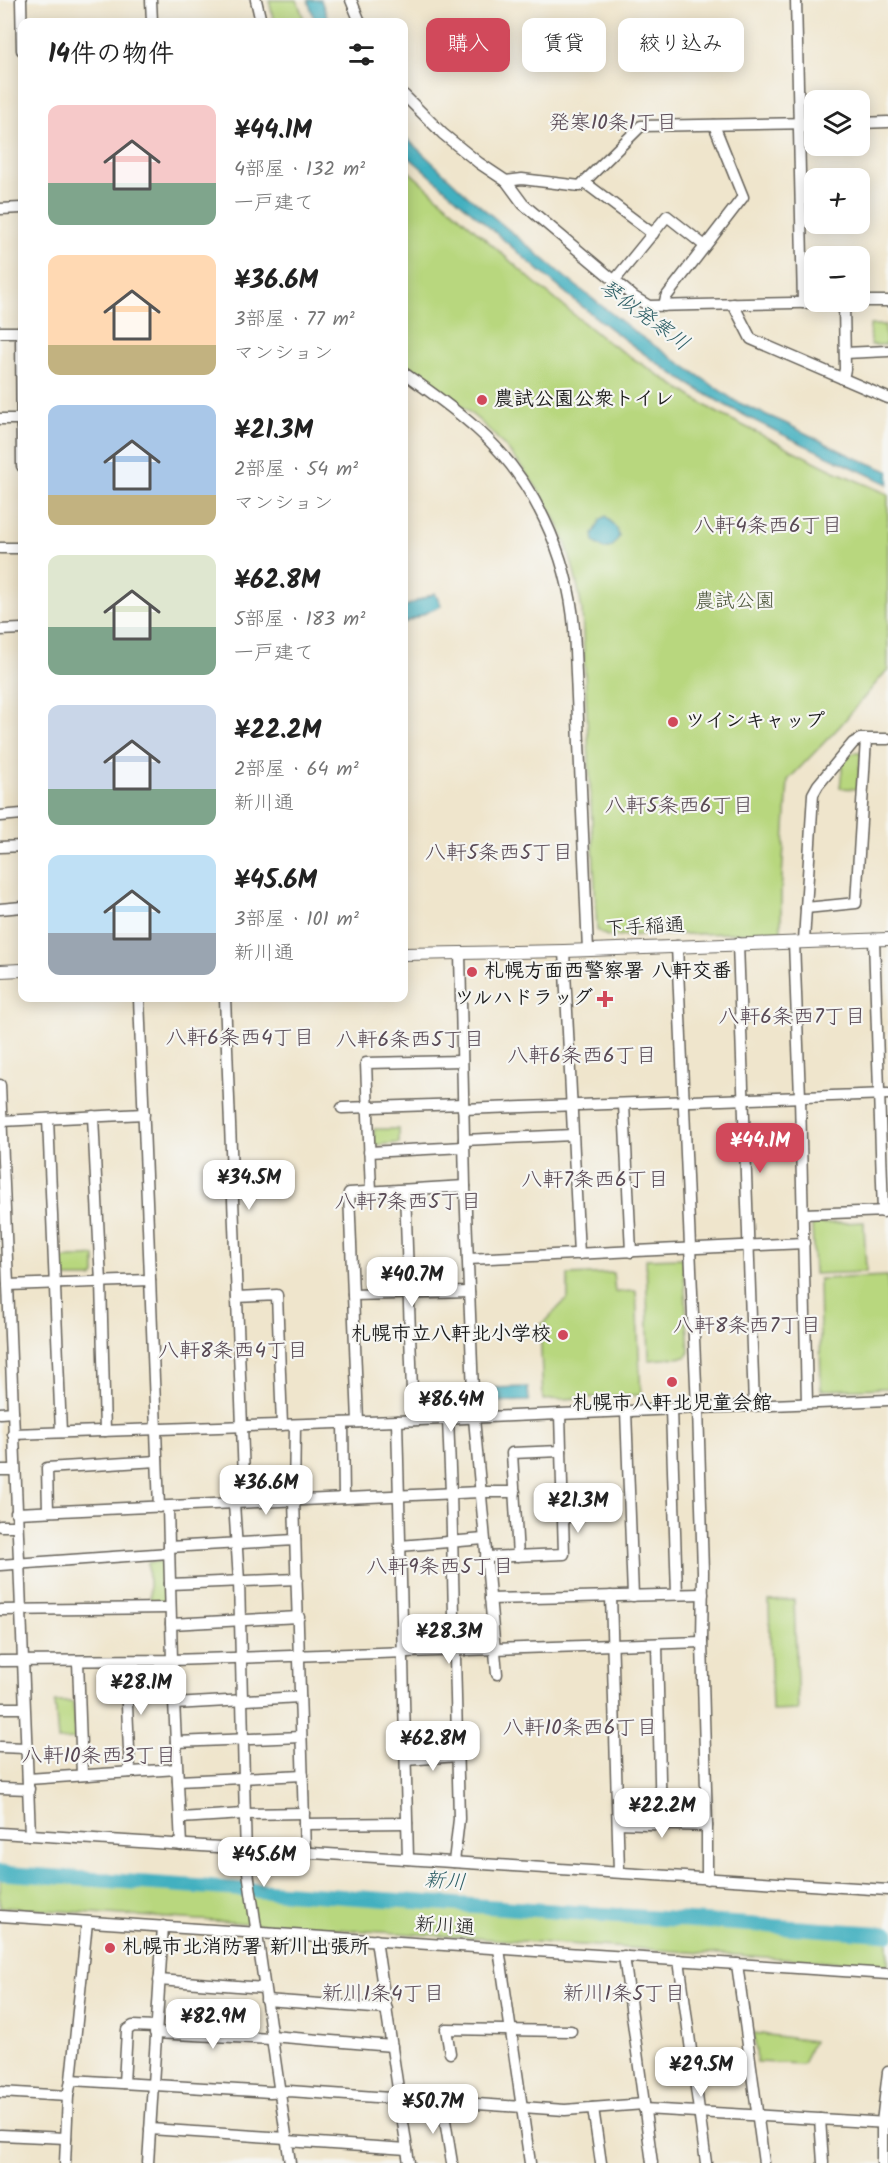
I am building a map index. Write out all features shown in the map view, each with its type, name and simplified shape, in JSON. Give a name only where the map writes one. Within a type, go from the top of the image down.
[{"type":"main road","name":"下手稲通","points":[[408,954],[564,951],[888,939]]},
{"type":"main road","points":[[0,971],[18,970]]},
{"type":"street","points":[[21,0],[21,18]]},
{"type":"street","points":[[151,0],[152,18]]},
{"type":"street","points":[[256,0],[260,18]]},
{"type":"street","points":[[351,0],[358,18]]},
{"type":"street","points":[[408,99],[443,134],[506,181],[523,204],[614,281],[649,306],[803,303],[796,0]]},
{"type":"street","points":[[870,123],[888,122]]},
{"type":"street","points":[[506,181],[522,179],[580,186],[641,126],[804,124]]},
{"type":"street","points":[[664,306],[666,297],[743,197],[714,125]]},
{"type":"street","points":[[584,182],[653,234]]},
{"type":"street","points":[[0,210],[18,208]]},
{"type":"street","points":[[614,281],[667,216],[705,246]]},
{"type":"street","points":[[870,301],[888,300]]},
{"type":"street","points":[[733,304],[751,339],[888,398]]},
{"type":"street","points":[[843,379],[845,369],[844,312]]},
{"type":"street","points":[[0,332],[18,332]]},
{"type":"street","points":[[845,353],[888,351]]},
{"type":"street","points":[[408,377],[454,409],[479,430],[507,459],[529,490],[565,572],[574,628],[588,950]]},
{"type":"street","points":[[0,419],[18,419]]},
{"type":"street","points":[[0,548],[18,548]]},
{"type":"street","points":[[0,630],[18,629]]},
{"type":"street","points":[[807,1403],[799,941],[806,908],[813,794],[818,784],[853,743],[860,739],[888,739]]},
{"type":"street","points":[[806,908],[856,903],[866,739]]},
{"type":"street","points":[[0,816],[18,814]]},
{"type":"street","points":[[0,847],[18,846]]},
{"type":"street","points":[[0,909],[18,908]]},
{"type":"street","points":[[803,1214],[885,1211],[883,1094],[874,939]]},
{"type":"street","points":[[738,943],[754,1406]]},
{"type":"street","points":[[677,946],[703,1594],[706,1879]]},
{"type":"street","points":[[564,951],[579,1254]]},
{"type":"street","points":[[460,953],[465,1186],[474,1418],[497,1674]]},
{"type":"street","points":[[139,1002],[158,1461],[169,1550],[181,1845]]},
{"type":"street","points":[[225,1002],[236,1240],[241,1426],[240,1503],[236,1542],[239,1581],[245,1853],[290,2163]]},
{"type":"street","points":[[371,1192],[366,1063],[462,1061]]},
{"type":"street","points":[[0,1085],[1,1159],[8,1285],[5,1363],[13,1412],[30,1835]]},
{"type":"street","points":[[342,1108],[572,1106],[883,1094]]},
{"type":"street","points":[[624,1104],[631,1252]]},
{"type":"street","points":[[1,1121],[144,1114]]},
{"type":"street","points":[[93,1116],[105,1431]]},
{"type":"street","points":[[48,1119],[61,1432]]},
{"type":"street","points":[[369,1152],[573,1135]]},
{"type":"street","points":[[358,1422],[349,1193],[465,1186]]},
{"type":"street","points":[[405,1190],[413,1420]]},
{"type":"street","points":[[468,1259],[804,1244]]},
{"type":"street","points":[[8,1285],[150,1280]]},
{"type":"street","points":[[353,1295],[469,1292]]},
{"type":"street","points":[[237,1297],[277,1295],[282,1425]]},
{"type":"street","points":[[13,1434],[295,1425],[888,1400]]},
{"type":"street","points":[[671,1409],[677,1594]]},
{"type":"street","points":[[626,1411],[633,1596]]},
{"type":"street","points":[[0,1413],[13,1412]]},
{"type":"street","points":[[486,1557],[564,1554],[560,1414]]},
{"type":"street","points":[[448,1419],[459,1819],[454,1862]]},
{"type":"street","points":[[397,1421],[408,1859]]},
{"type":"street","points":[[343,1423],[344,1498]]},
{"type":"street","points":[[295,1425],[294,1500],[305,1852]]},
{"type":"street","points":[[518,1556],[512,1453],[561,1451]]},
{"type":"street","points":[[48,1511],[47,1468],[158,1461]]},
{"type":"street","points":[[0,1470],[15,1470]]},
{"type":"street","points":[[16,1513],[399,1495],[514,1492]]},
{"type":"street","points":[[0,1526],[16,1526]]},
{"type":"street","points":[[400,1546],[484,1539]]},
{"type":"street","points":[[0,1565],[236,1542],[295,1540]]},
{"type":"street","points":[[170,1584],[297,1579]]},
{"type":"street","points":[[490,1599],[703,1594]]},
{"type":"street","points":[[611,1596],[619,1872]]},
{"type":"street","points":[[0,1610],[171,1608]]},
{"type":"street","points":[[171,1624],[299,1617]]},
{"type":"street","points":[[0,1661],[172,1660],[702,1642]]},
{"type":"street","points":[[657,1644],[661,1824]]},
{"type":"street","points":[[78,1661],[82,1775]]},
{"type":"street","points":[[125,1661],[130,1772]]},
{"type":"street","points":[[174,1704],[300,1697]]},
{"type":"street","points":[[0,1707],[24,1708]]},
{"type":"street","points":[[176,1742],[302,1737]]},
{"type":"street","points":[[0,1747],[25,1748]]},
{"type":"street","points":[[406,1760],[457,1756]]},
{"type":"street","points":[[0,1788],[82,1775],[177,1768]]},
{"type":"street","points":[[178,1781],[303,1775]]},
{"type":"street","points":[[180,1818],[244,1814],[304,1819],[407,1822]]},
{"type":"street","points":[[618,1823],[707,1826]]},
{"type":"street","points":[[0,1833],[181,1845],[245,1853],[305,1852],[888,1890]]},
{"type":"street","name":"新川通","points":[[0,1916],[163,1926],[255,1926],[376,1940],[888,1974]]},
{"type":"street","points":[[65,2163],[68,2096],[87,1922]]},
{"type":"street","points":[[148,2163],[163,1926]]},
{"type":"street","points":[[376,1940],[409,2163]]},
{"type":"street","points":[[499,1948],[530,2163]]},
{"type":"street","points":[[624,1956],[652,2163]]},
{"type":"street","points":[[679,1960],[706,2163]]},
{"type":"street","points":[[736,1964],[764,2163]]},
{"type":"street","points":[[159,1980],[264,1988]]},
{"type":"street","points":[[266,2000],[387,2009]]},
{"type":"street","points":[[124,2083],[127,2030],[133,2026],[155,2030],[392,2046]]},
{"type":"street","points":[[450,2053],[446,2029],[571,2031]]},
{"type":"street","points":[[882,2163],[888,2073]]},
{"type":"street","points":[[71,2080],[565,2110],[644,2107],[885,2122]]},
{"type":"street","points":[[0,2092],[68,2096]]},
{"type":"street","points":[[442,2102],[452,2163]]},
{"type":"street","points":[[593,2108],[601,2163]]},
{"type":"street","points":[[820,2119],[823,2163]]},
{"type":"street","points":[[150,2129],[407,2150]]},
{"type":"street","points":[[0,2135],[66,2138]]},
{"type":"green space","points":[[269,0],[297,0],[304,18],[273,18]]},
{"type":"green space","name":"農試公園","points":[[408,171],[534,282],[606,341],[714,411],[832,470],[888,494],[888,669],[840,726],[788,780],[781,932],[607,936],[597,930],[582,611],[576,579],[559,527],[531,479],[492,433],[450,398],[408,372]]},
{"type":"green space","points":[[870,325],[885,325],[886,345],[871,345]]},
{"type":"green space","points":[[853,753],[861,753],[857,789],[840,788],[843,761]]},
{"type":"green space","points":[[374,1129],[399,1129],[399,1143],[376,1145]]},
{"type":"green space","points":[[864,1222],[866,1272],[814,1274],[812,1224]]},
{"type":"green space","points":[[95,1256],[95,1275],[92,1278],[63,1278],[60,1274],[60,1259]]},
{"type":"green space","points":[[683,1258],[689,1352],[686,1357],[649,1360],[646,1259]]},
{"type":"green space","points":[[613,1273],[615,1292],[636,1291],[641,1395],[543,1400],[540,1326],[568,1298],[568,1275]]},
{"type":"green space","points":[[888,1276],[888,1388],[821,1390],[819,1279]]},
{"type":"green space","points":[[165,1561],[166,1601],[150,1602],[148,1562]]},
{"type":"green space","points":[[794,1600],[798,1710],[772,1711],[769,1601]]},
{"type":"green space","points":[[55,1702],[73,1702],[75,1739],[58,1740]]},
{"type":"green space","points":[[655,1794],[656,1815],[651,1817],[624,1816],[621,1813],[622,1795]]},
{"type":"green space","points":[[0,1877],[888,1936],[888,1965],[0,1907]]},
{"type":"green space","points":[[754,2033],[813,2041],[803,2064],[757,2062]]},
{"type":"water","points":[[308,0],[321,0],[328,18],[314,18]]},
{"type":"water","points":[[408,140],[466,194],[566,278],[639,335],[737,402],[888,471],[888,484],[737,412],[689,384],[614,331],[542,273],[408,156]]},
{"type":"water","points":[[606,516],[617,529],[619,537],[612,547],[604,549],[594,542],[593,534],[600,520]]},
{"type":"water","points":[[435,593],[441,606],[408,621],[408,605]]},
{"type":"water","points":[[528,1387],[529,1401],[488,1402],[488,1388]]},
{"type":"waterway","name":"新川","points":[[0,1873],[888,1934]]},
{"type":"place","name":"農試公園公衆トイレ","points":[[482,400]]},
{"type":"place","name":"ツインキャップ","points":[[673,722]]},
{"type":"place","name":"札幌方面西警察署 八軒交番","points":[[472,972]]},
{"type":"place","name":"ツルハドラッグ","points":[[605,999]]},
{"type":"place","name":"札幌市立八軒北小学校","points":[[563,1335]]},
{"type":"place","name":"札幌市八軒北児童会館","points":[[672,1382]]},
{"type":"place","name":"札幌市北消防署 新川出張所","points":[[110,1948]]},
{"type":"district","name":"発寒10条1丁目","points":[[613,123]]},
{"type":"district","name":"八軒4条西6丁目","points":[[768,526]]},
{"type":"district","name":"八軒5条西6丁目","points":[[679,806]]},
{"type":"district","name":"八軒5条西5丁目","points":[[499,853]]},
{"type":"district","name":"八軒6条西7丁目","points":[[792,1017]]},
{"type":"district","name":"八軒6条西4丁目","points":[[240,1038]]},
{"type":"district","name":"八軒6条西5丁目","points":[[410,1040]]},
{"type":"district","name":"八軒6条西6丁目","points":[[582,1056]]},
{"type":"district","name":"八軒7条西6丁目","points":[[595,1180]]},
{"type":"district","name":"八軒7条西5丁目","points":[[408,1202]]},
{"type":"district","name":"八軒8条西7丁目","points":[[747,1326]]},
{"type":"district","name":"八軒8条西4丁目","points":[[233,1351]]},
{"type":"district","name":"八軒9条西5丁目","points":[[440,1567]]},
{"type":"district","name":"八軒10条西6丁目","points":[[580,1728]]},
{"type":"district","name":"八軒10条西3丁目","points":[[99,1756]]},
{"type":"district","name":"新川1条4丁目","points":[[383,1994]]},
{"type":"district","name":"新川1条5丁目","points":[[624,1994]]},
{"type":"water label","name":"琴似発寒川","points":[[644,316]]}]
